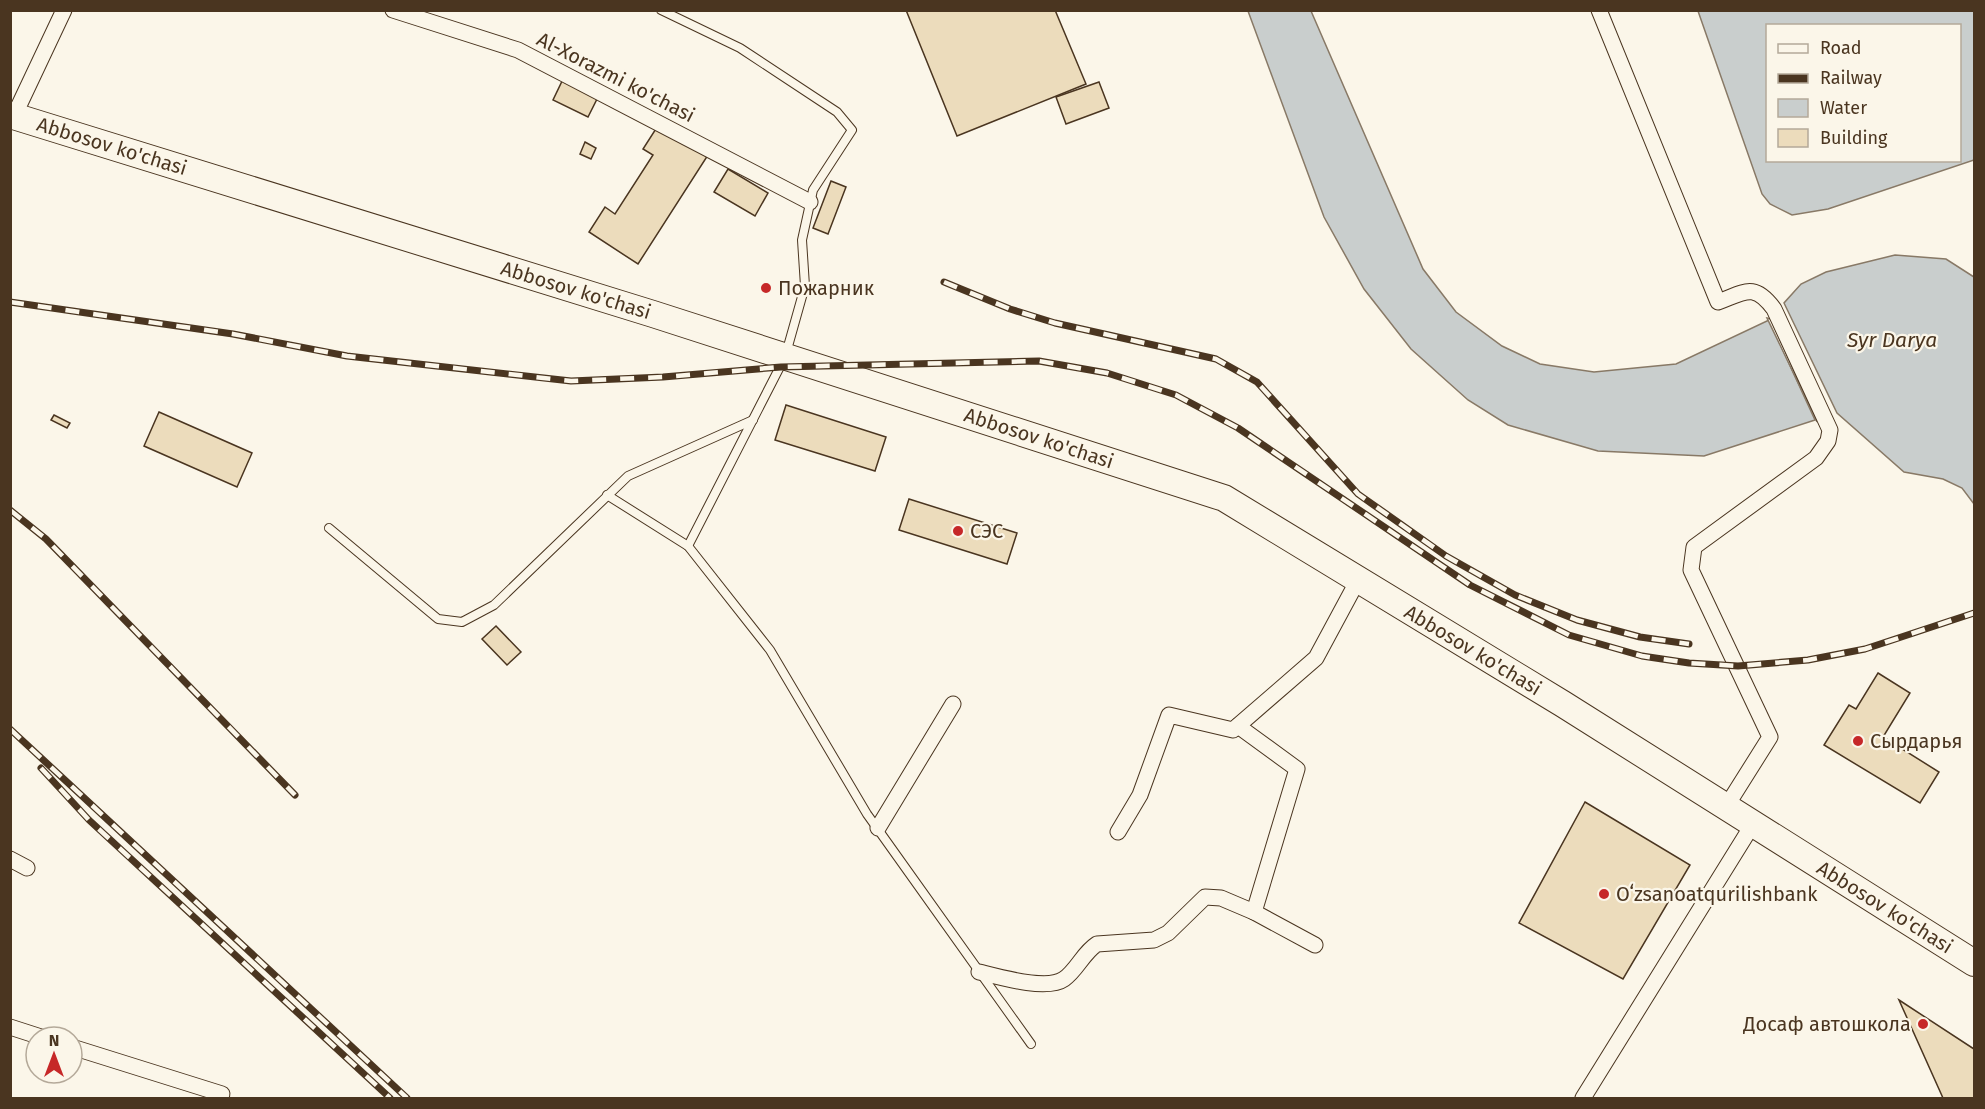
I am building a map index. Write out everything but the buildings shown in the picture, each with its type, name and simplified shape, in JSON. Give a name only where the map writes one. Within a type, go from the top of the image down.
[{"type":"main road","name":"Abbosov ko'chasi","points":[[12,115],[785,357],[1224,498],[1726,807],[1974,963]]},
{"type":"street","points":[[12,115],[64,10]]},
{"type":"street","name":"Al-Xorazmi ko'chasi","points":[[393,10],[518,50],[810,202]]},
{"type":"street","points":[[1599,10],[1718,302],[1751,290],[1764,295],[1774,309],[1830,430],[1828,441],[1816,458],[1694,547],[1691,570],[1770,737],[1726,807]]},
{"type":"street","points":[[1118,832],[1140,795],[1169,715],[1233,730],[1316,658],[1358,580]]},
{"type":"street","points":[[878,828],[953,704]]},
{"type":"street","points":[[1238,726],[1297,769],[1254,912]]},
{"type":"street","points":[[1583,1098],[1753,824]]},
{"type":"street","points":[[10,860],[27,868]]},
{"type":"street","points":[[980,972],[1022,982],[1055,983],[1065,979],[1097,944],[1154,940],[1168,933],[1205,897],[1221,898],[1254,912],[1315,945]]},
{"type":"street","points":[[84,1051],[222,1094]]},
{"type":"lane","points":[[661,10],[740,48],[837,112],[852,130],[813,190],[802,240],[805,286],[785,357],[688,546]]},
{"type":"lane","points":[[328,528],[438,620],[462,622],[494,605],[628,476],[753,420]]},
{"type":"lane","points":[[607,495],[688,546],[770,650],[878,828],[1031,1044]]},
{"type":"water","points":[[1248,11],[1311,11],[1423,269],[1456,312],[1502,346],[1540,364],[1594,372],[1676,364],[1769,320],[1815,420],[1704,456],[1598,451],[1508,425],[1468,400],[1411,349],[1364,289],[1324,217]]},
{"type":"water","points":[[1698,11],[1974,11],[1974,160],[1828,209],[1792,215],[1770,204],[1762,194]]},
{"type":"water","name":"Syr Darya","points":[[1895,255],[1946,259],[1974,277],[1974,504],[1962,488],[1943,479],[1904,472],[1837,413],[1784,303],[1801,284],[1826,272]]},
{"type":"pier","points":[[1767,318],[1771,319],[1817,422]]},
{"type":"railway","points":[[944,282],[1010,309],[1055,323],[1216,359],[1257,382],[1358,494],[1446,556],[1515,595],[1577,620],[1640,637],[1689,644]]},
{"type":"railway","points":[[10,302],[233,334],[347,356],[571,381],[663,377],[781,367],[1039,361],[1107,373],[1176,395],[1238,428],[1470,585],[1569,635],[1642,656],[1689,663],[1738,666],[1808,660],[1865,649],[1974,613]]},
{"type":"railway","points":[[10,510],[46,539],[295,795]]},
{"type":"railway","points":[[10,729],[407,1098]]},
{"type":"railway","points":[[41,768],[89,820],[390,1098]]},
{"type":"place","name":"Пожарник","points":[[766,288]]},
{"type":"place","name":"СЭС","points":[[958,531]]},
{"type":"place","name":"Сырдарья","points":[[1858,741]]},
{"type":"place","name":"Oʻzsanoatqurilishbank","points":[[1604,894]]},
{"type":"place","name":"Досаф автошкола","points":[[1923,1024]]}]
